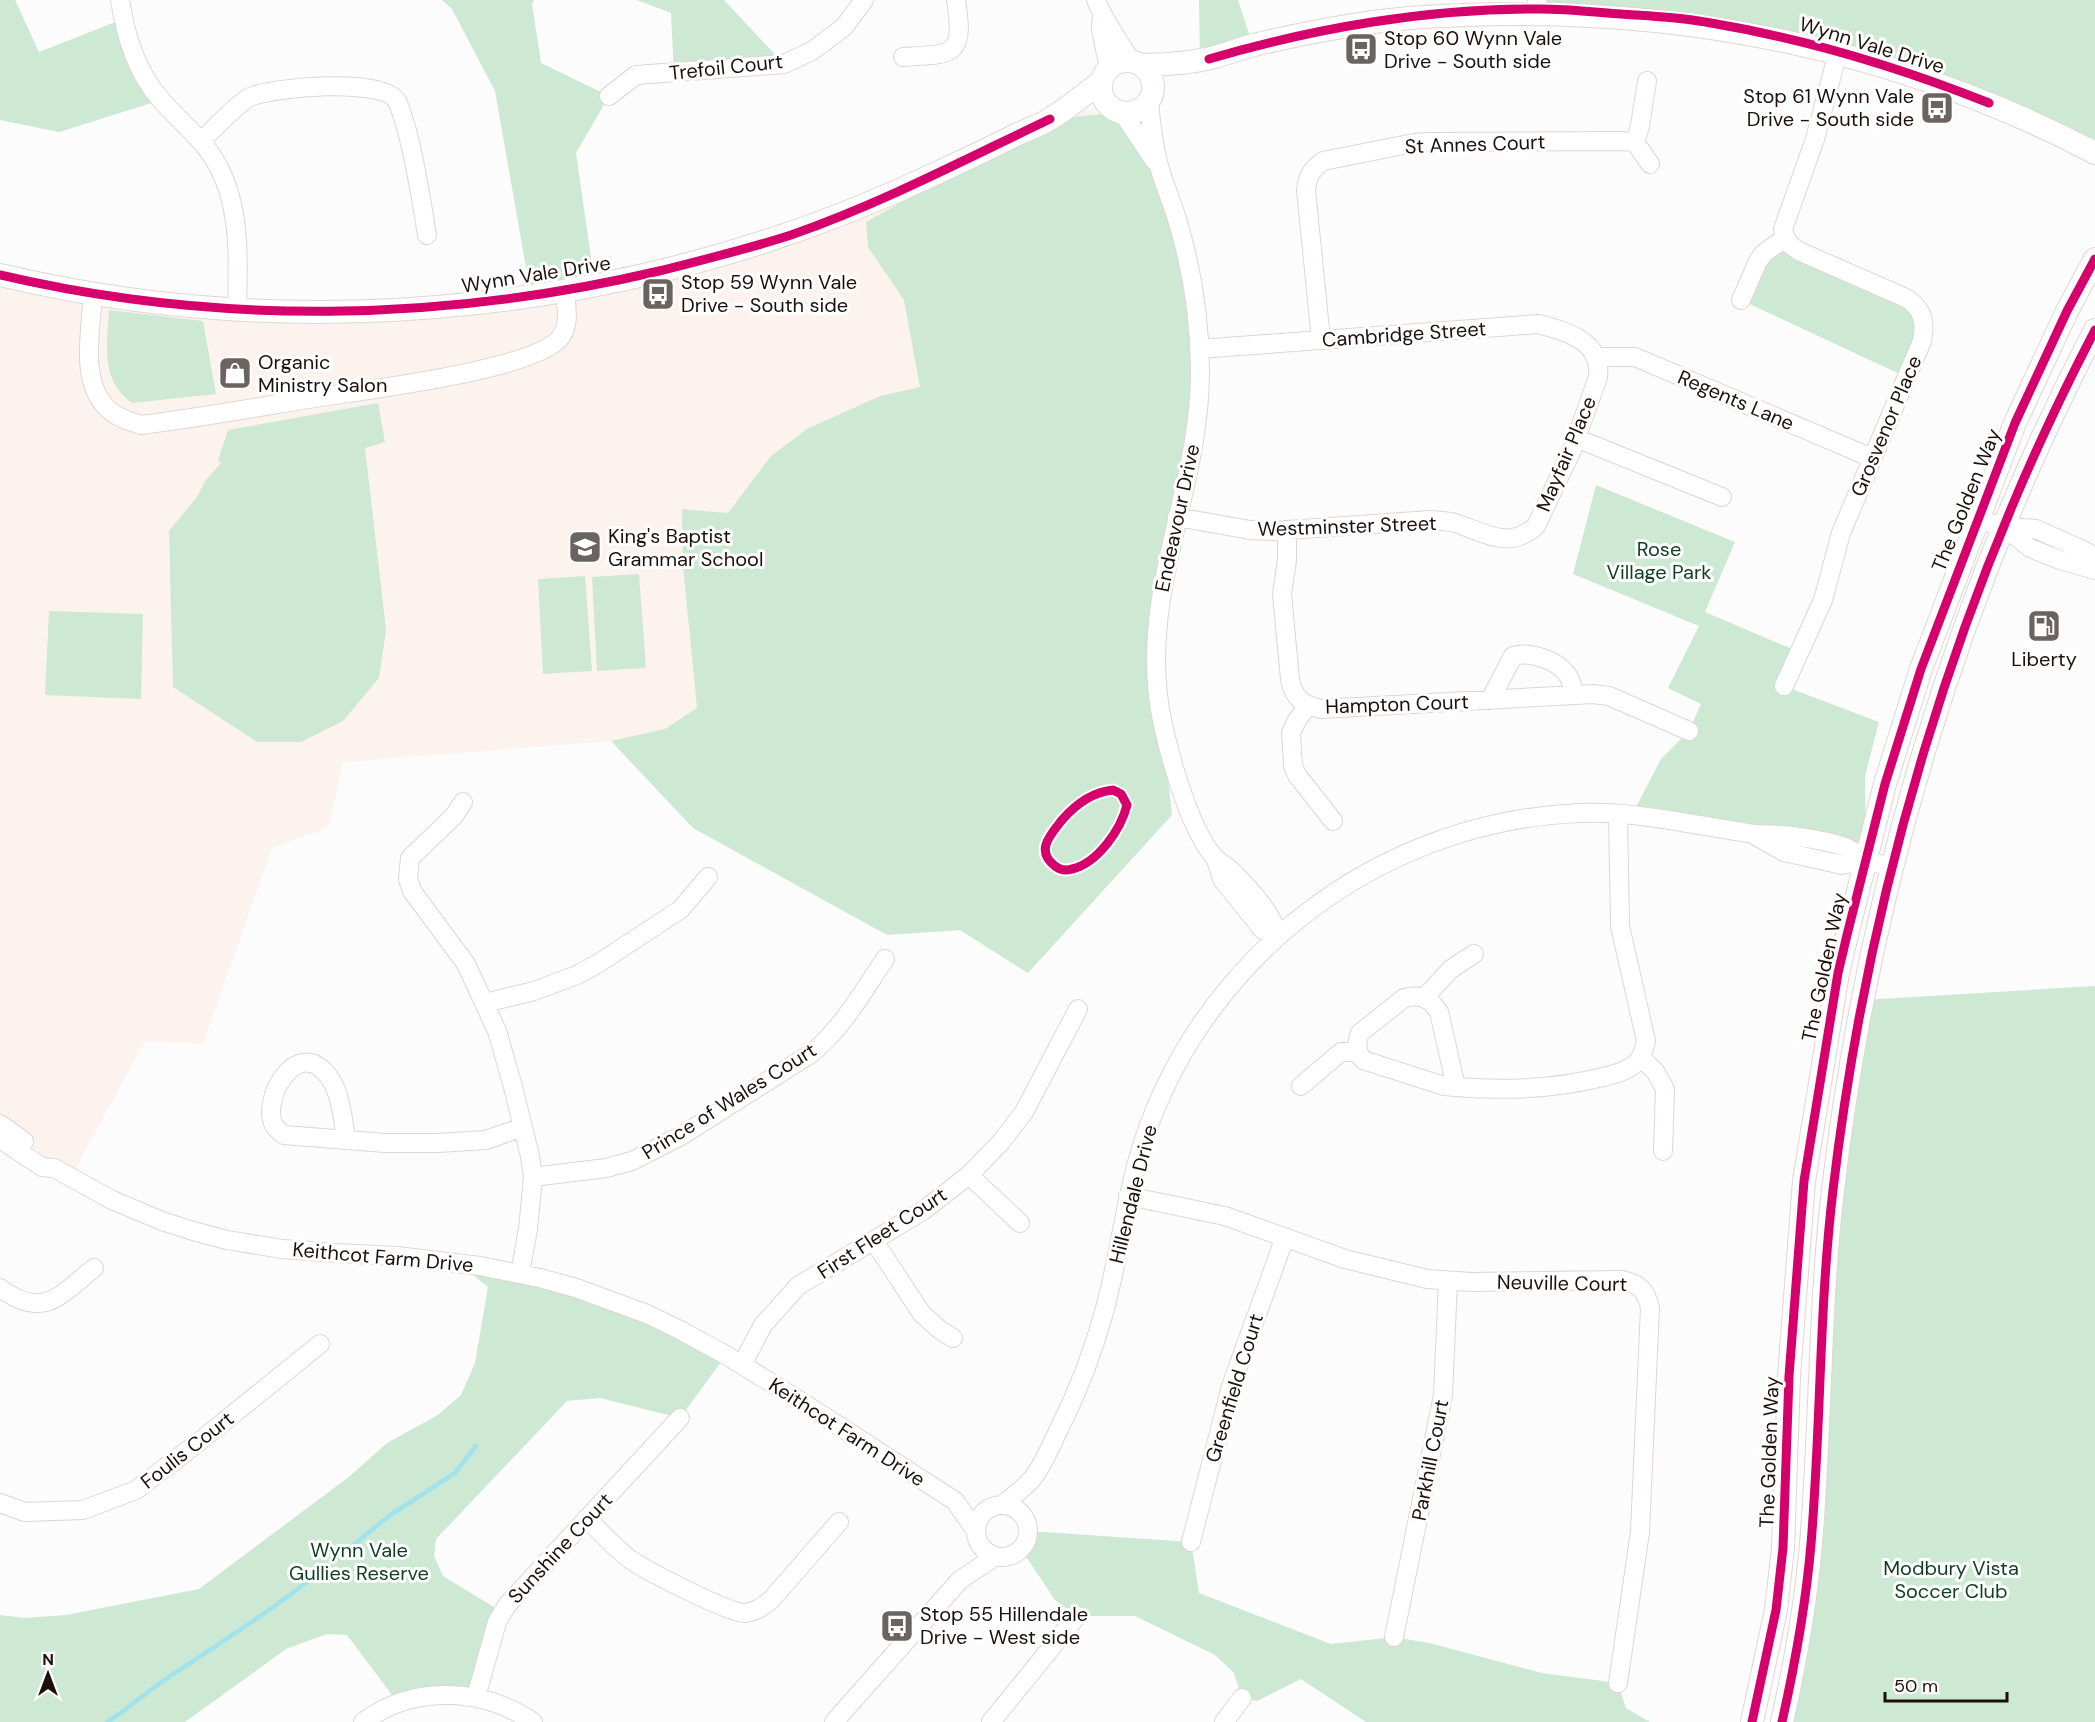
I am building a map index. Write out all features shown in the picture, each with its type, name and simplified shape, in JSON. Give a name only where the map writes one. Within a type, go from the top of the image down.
[{"type":"main road","name":"Wynn Vale Drive","points":[[1137,63],[1162,65],[1209,58],[1253,46],[1348,26],[1538,5],[1711,22],[1838,51],[1936,82],[2047,128],[2095,153]]},
{"type":"main road","name":"Wynn Vale Drive","points":[[1150,99],[1209,58]]},
{"type":"main road","points":[[1115,63],[1137,63],[1149,72],[1152,80],[1153,88],[1150,99],[1136,111],[1117,110],[1104,98],[1105,75],[1115,63]]},
{"type":"main road","name":"Wynn Vale Drive","points":[[0,275],[93,294],[237,310],[383,310],[501,300],[565,291],[685,265],[788,236],[904,189],[1050,119],[1105,75]]},
{"type":"main road","name":"Wynn Vale Drive","points":[[1050,119],[1117,110]]},
{"type":"main road","name":"The Golden Way","points":[[1752,1722],[1776,1610],[1783,1548],[1789,1376],[1804,1181],[1838,973],[1885,784],[1921,669],[2015,423],[2067,311],[2095,259]]},
{"type":"main road","points":[[1782,1722],[1803,1614],[1811,1543],[1821,1325],[1834,1181],[1848,1078],[1892,867],[1931,727],[1985,574],[2062,392],[2095,330]]},
{"type":"street","points":[[120,0],[124,26],[137,65],[161,100],[202,140],[222,173],[229,193],[238,246],[237,310]]},
{"type":"street","name":"Trefoil Court","points":[[609,96],[636,75],[784,64],[812,51],[844,27],[864,0]]},
{"type":"street","points":[[903,57],[943,55],[952,49],[959,40],[960,26],[956,0]]},
{"type":"street","points":[[1099,8],[1137,63]]},
{"type":"street","points":[[1099,8],[1105,75]]},
{"type":"street","points":[[1741,300],[1758,261],[1785,238],[1783,229],[1815,139],[1838,51]]},
{"type":"street","points":[[1647,81],[1640,126],[1635,142],[1650,164]]},
{"type":"street","points":[[202,140],[249,98],[282,90],[345,86],[380,89],[396,99],[402,114],[416,161],[427,236]]},
{"type":"street","name":"Endeavour Drive","points":[[1150,99],[1151,125],[1161,171],[1183,238],[1195,301],[1199,349],[1198,411],[1191,455],[1158,608],[1155,660],[1158,691],[1170,754],[1193,819],[1216,858],[1233,872],[1274,920],[1278,935]]},
{"type":"street","name":"Endeavour Drive","points":[[1117,110],[1161,171]]},
{"type":"street","name":"St Annes Court","points":[[1321,340],[1306,190],[1307,180],[1313,170],[1323,161],[1422,142],[1635,142]]},
{"type":"street","name":"Grosvenor Place","points":[[1784,686],[1823,600],[1841,533],[1922,340],[1924,327],[1923,316],[1908,299],[1801,252],[1790,245],[1785,238]]},
{"type":"street","points":[[93,294],[89,374],[94,389],[109,410],[121,418],[141,424],[455,375],[533,355],[549,348],[560,338],[567,327],[565,291]]},
{"type":"street","name":"Cambridge Street","points":[[1199,349],[1539,324],[1556,328],[1587,343],[1597,357]]},
{"type":"street","name":"Regents Lane","points":[[1597,357],[1635,357],[1872,458]]},
{"type":"street","name":"Mayfair Place","points":[[1515,538],[1527,534],[1536,526],[1576,438],[1598,377],[1597,357]]},
{"type":"street","points":[[1576,438],[1722,497]]},
{"type":"street","name":"Westminster Street","points":[[1177,517],[1250,530],[1287,530],[1431,520],[1454,523],[1486,536],[1515,538]]},
{"type":"street","points":[[1978,519],[2004,527],[2036,529],[2085,551],[2095,558]]},
{"type":"street","points":[[2004,527],[2030,548],[2095,570]]},
{"type":"street","name":"Hampton Court","points":[[1287,530],[1287,560],[1282,594],[1290,679],[1292,689],[1299,700],[1307,706],[1321,709],[1593,694],[1609,696],[1689,731]]},
{"type":"street","name":"Hampton Court","points":[[1490,700],[1508,663],[1513,656],[1521,654],[1532,655],[1558,666],[1567,673],[1574,695]]},
{"type":"street","points":[[1307,706],[1291,733],[1293,766],[1297,775],[1333,821]]},
{"type":"street","points":[[463,802],[454,816],[410,858],[408,879],[412,891],[466,964],[497,1031],[523,1127],[533,1177],[528,1229],[520,1274]]},
{"type":"street","name":"Hillendale Drive","points":[[1023,1516],[1029,1501],[1032,1479],[1066,1414],[1094,1345],[1105,1309],[1128,1196],[1149,1126],[1175,1066],[1212,1007],[1247,965],[1278,935],[1312,908],[1357,878],[1398,856],[1432,843],[1481,827],[1515,820],[1579,813],[1660,818],[1751,834],[1785,835],[1845,847],[1866,860],[1892,867]]},
{"type":"street","points":[[1456,1087],[1439,1012],[1434,1004],[1425,998],[1413,996],[1404,998],[1360,1033],[1357,1040],[1357,1052],[1363,1060],[1444,1086],[1456,1087],[1546,1088],[1571,1085],[1617,1074],[1630,1068],[1641,1058],[1646,1041],[1620,926],[1618,814]]},
{"type":"street","points":[[485,1003],[534,991],[577,975],[599,963],[681,909],[708,877]]},
{"type":"street","points":[[1425,998],[1451,969],[1474,954]]},
{"type":"street","name":"Prince of Wales Court","points":[[533,1177],[579,1173],[614,1166],[648,1154],[681,1136],[820,1046],[845,1019],[885,958]]},
{"type":"street","name":"First Fleet Court","points":[[741,1365],[763,1325],[798,1286],[924,1210],[969,1175],[1001,1142],[1024,1112],[1078,1009]]},
{"type":"street","points":[[1301,1086],[1341,1052],[1357,1052]]},
{"type":"street","points":[[1641,1058],[1655,1071],[1665,1089],[1663,1151]]},
{"type":"street","points":[[346,1138],[332,1082],[324,1071],[311,1063],[303,1062],[290,1068],[272,1101],[271,1116],[274,1126],[284,1135],[346,1138],[385,1143],[438,1143],[486,1140],[523,1127]]},
{"type":"street","name":"Keithcot Farm Drive","points":[[0,1124],[46,1158],[54,1168],[112,1200],[162,1221],[227,1240],[298,1250],[448,1260],[576,1287],[647,1314],[741,1365],[955,1501],[977,1535]]},
{"type":"street","name":"Keithcot Farm Drive","points":[[0,1139],[42,1167],[54,1168]]},
{"type":"street","points":[[969,1175],[1020,1223]]},
{"type":"street","name":"Neuville Court","points":[[1128,1196],[1225,1216],[1346,1259],[1427,1280],[1494,1282],[1622,1280],[1635,1283],[1642,1288],[1648,1296],[1650,1308],[1640,1532],[1617,1683]]},
{"type":"street","name":"Greenfield Court","points":[[1191,1542],[1231,1386],[1284,1237]]},
{"type":"street","points":[[874,1240],[922,1314],[953,1338]]},
{"type":"street","points":[[0,1288],[24,1303],[42,1304],[55,1299],[94,1268]]},
{"type":"street","name":"Parkhill Court","points":[[1394,1637],[1443,1395],[1448,1281]]},
{"type":"street","name":"Foulis Court","points":[[0,1503],[25,1512],[83,1510],[136,1490],[320,1344]]},
{"type":"street","name":"Sunshine Court","points":[[476,1697],[497,1622],[507,1605],[680,1418]]},
{"type":"street","name":"Hillendale Drive","points":[[997,1506],[1032,1479]]},
{"type":"street","name":"Keithcot Farm Drive","points":[[955,1501],[997,1506]]},
{"type":"street","points":[[834,1722],[960,1580],[996,1556],[1014,1554],[1021,1549],[1028,1531],[1023,1516],[1018,1510],[997,1506],[980,1517],[977,1535],[960,1580]]},
{"type":"street","points":[[587,1518],[631,1560],[726,1609],[743,1613],[753,1611],[770,1602],[839,1522]]},
{"type":"street","points":[[977,1535],[985,1550],[996,1556]]},
{"type":"street","points":[[991,1722],[1077,1616]]},
{"type":"street","points":[[363,1722],[398,1703],[419,1697],[448,1694],[476,1697],[511,1708],[533,1722]]},
{"type":"street","points":[[1224,1722],[1242,1698]]},
{"type":"shaded area","name":"King's Baptist Grammar School","points":[[1109,105],[1146,147],[1028,973],[960,930],[887,935],[693,828],[611,741],[343,762],[329,827],[272,848],[203,1044],[145,1041],[71,1177],[0,1123],[0,274],[250,310],[531,296],[763,242],[1050,119]]},
{"type":"green space","points":[[0,0],[15,0],[39,52],[123,19],[161,100],[59,132],[0,120]]},
{"type":"green space","points":[[442,0],[534,0],[532,4],[541,63],[609,96],[576,153],[595,285],[531,296],[495,91],[452,9]]},
{"type":"green space","points":[[637,0],[724,0],[784,64],[674,73],[671,13]]},
{"type":"green space","points":[[1199,0],[1238,0],[1253,46],[1200,60]]},
{"type":"green space","points":[[1537,0],[2095,0],[2095,141],[1827,49],[1538,9]]},
{"type":"green space","points":[[1127,112],[1177,218],[1199,339],[1156,667],[1172,815],[1028,973],[960,930],[887,935],[693,828],[611,741],[665,729],[697,708],[683,566],[682,509],[728,513],[771,456],[807,429],[880,396],[920,387],[904,300],[868,247],[866,222],[1050,119]]},
{"type":"green space","points":[[1785,238],[1923,316],[1906,377],[1741,300]]},
{"type":"green space","points":[[109,310],[203,321],[216,394],[132,403],[122,394],[110,373],[107,349]]},
{"type":"green space","points":[[378,403],[385,442],[365,448],[386,630],[379,678],[343,721],[301,742],[257,742],[173,687],[169,531],[221,463],[218,460],[228,430]]},
{"type":"green space","name":"Rose Village Park","points":[[1596,485],[1735,542],[1705,612],[1799,652],[1784,686],[1879,722],[1865,776],[1866,860],[1845,847],[1632,815],[1661,759],[1689,731],[1701,704],[1668,688],[1699,626],[1573,574]]},
{"type":"green space","points":[[639,574],[646,668],[597,671],[592,577]]},
{"type":"green space","points":[[585,576],[592,671],[543,674],[538,579]]},
{"type":"green space","points":[[49,611],[143,614],[141,699],[45,695]]},
{"type":"green space","name":"Modbury Vista Soccer Club","points":[[2095,986],[2095,1722],[1781,1722],[1813,1492],[1863,1000]]},
{"type":"green space","name":"Wynn Vale Gullies Reserve","points":[[456,1261],[540,1278],[726,1355],[680,1418],[600,1398],[567,1401],[436,1539],[434,1556],[443,1576],[502,1612],[476,1697],[398,1703],[347,1635],[327,1634],[286,1649],[185,1722],[0,1722],[0,1615],[25,1618],[66,1615],[199,1589],[350,1476],[387,1443],[438,1415],[461,1395],[475,1363],[488,1287]]},
{"type":"green space","points":[[1028,1531],[1191,1542],[1199,1593],[1331,1644],[1394,1637],[1429,1643],[1542,1673],[1618,1683],[1626,1708],[1650,1722],[1366,1722],[1301,1679],[1257,1701],[1242,1698],[1234,1673],[1215,1655],[1135,1616],[1077,1616],[1055,1600],[1021,1549]]},
{"type":"waterway","points":[[335,1560],[389,1516],[455,1473],[476,1446]]},
{"type":"waterway","points":[[107,1722],[316,1575]]},
{"type":"cycle path","points":[[1209,59],[1331,29],[1414,16],[1498,10],[1570,10],[1688,19],[1782,37],[1887,66],[1989,103]]},
{"type":"cycle path","points":[[0,275],[82,292],[164,303],[247,310],[330,311],[413,308],[495,300],[578,288],[659,271],[791,235],[824,223],[954,166],[1050,119]]},
{"type":"cycle path","points":[[1752,1722],[1776,1610],[1783,1548],[1789,1376],[1804,1181],[1838,973],[1885,784],[1921,669],[2015,423],[2067,311],[2095,259]]},
{"type":"cycle path","points":[[1782,1722],[1800,1633],[1811,1544],[1825,1278],[1833,1190],[1849,1078],[1869,967],[1895,857],[1925,748],[1960,640],[2000,535],[2045,431],[2095,330]]},
{"type":"cycle path","points":[[1113,790],[1121,794],[1127,805],[1120,824],[1107,844],[1082,866],[1065,870],[1055,866],[1046,855],[1045,849],[1053,831],[1079,804],[1098,793],[1113,790]]},
{"type":"place","name":"Stop 60 Wynn Vale Drive - South side","points":[[1361,49]]},
{"type":"place","name":"Stop 61 Wynn Vale Drive - South side","points":[[1937,108]]},
{"type":"place","name":"Stop 59 Wynn Vale Drive - South side","points":[[658,294]]},
{"type":"place","name":"Organic Ministry Salon","points":[[235,373]]},
{"type":"place","name":"King's Baptist Grammar School","points":[[585,547]]},
{"type":"place","name":"Liberty","points":[[2044,626]]},
{"type":"place","name":"Stop 55 Hillendale Drive - West side","points":[[897,1626]]}]
